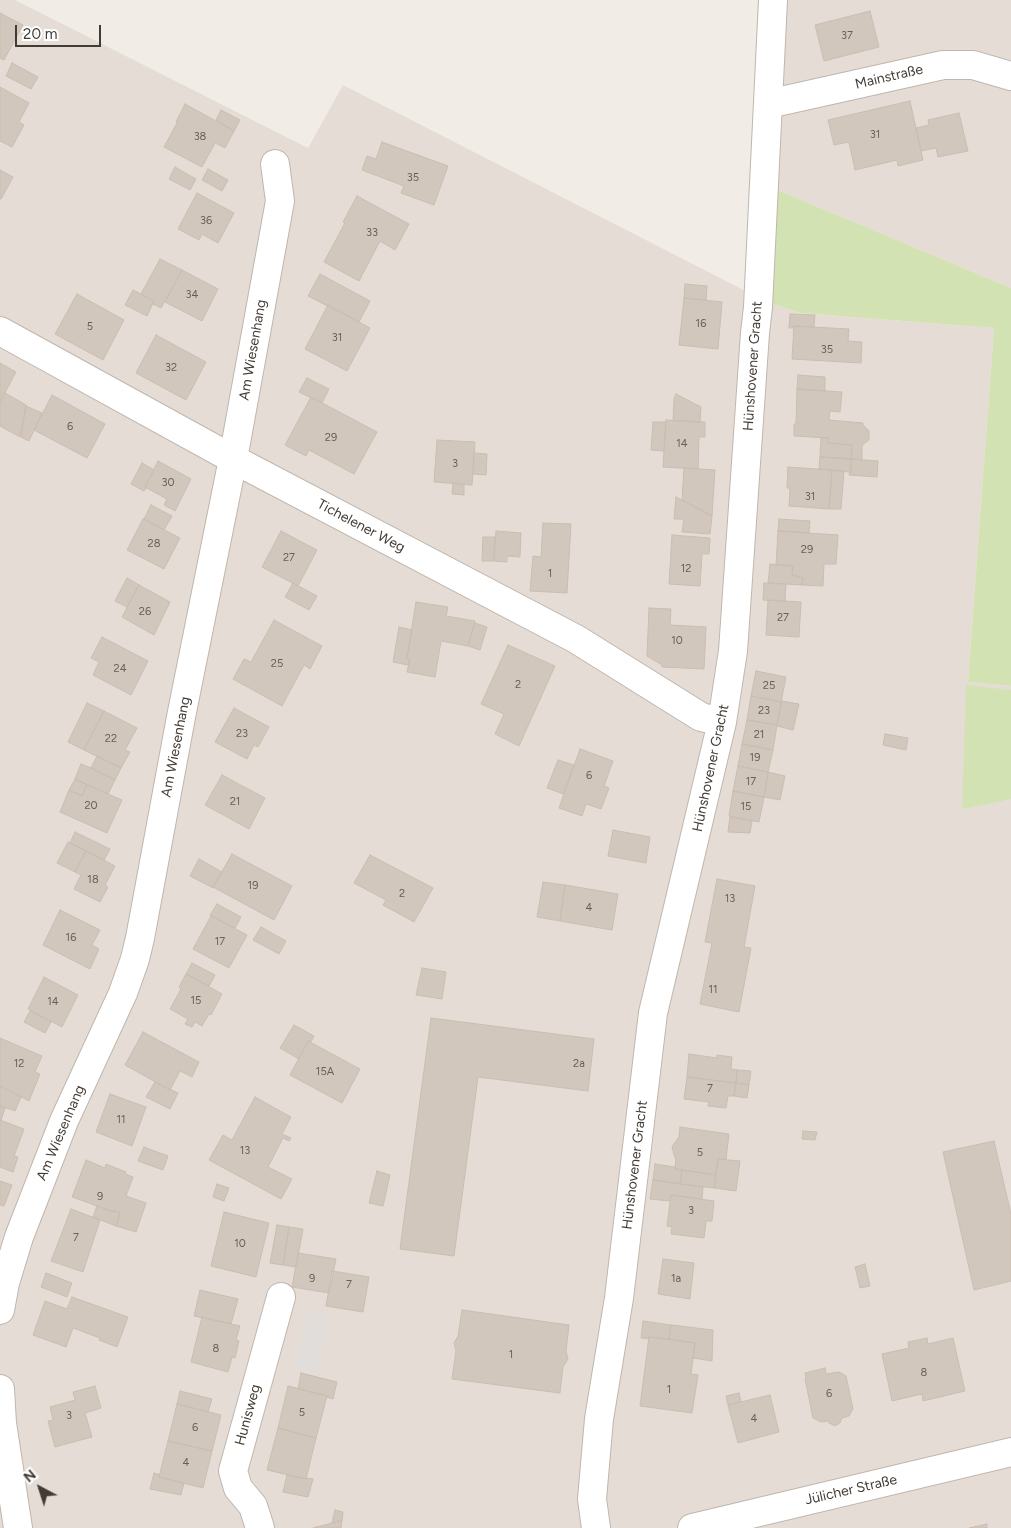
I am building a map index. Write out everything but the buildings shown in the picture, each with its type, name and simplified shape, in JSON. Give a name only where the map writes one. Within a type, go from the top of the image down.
[{"type":"street","name":"Hünshovener Gracht","points":[[596,1528],[592,1499],[599,1419],[619,1298],[653,1013],[722,722],[734,650],[754,342],[758,307],[773,0]]},
{"type":"street","name":"Mainstraße","points":[[768,104],[943,65],[973,65],[1011,76]]},
{"type":"street","name":"Am Wiesenhang","points":[[0,1310],[5,1284],[19,1236],[64,1121],[122,993],[135,959],[233,459],[280,201],[275,164]]},
{"type":"street","name":"Tichelener Weg","points":[[0,330],[233,459],[576,640],[701,717],[722,722]]},
{"type":"street","name":"Hunisweg","points":[[260,1528],[253,1506],[238,1488],[233,1470],[281,1297]]},
{"type":"street","points":[[0,1389],[5,1474],[18,1528]]},
{"type":"street","name":"Jülicher Straße","points":[[692,1528],[1011,1452]]},
{"type":"shaded area","points":[[0,0],[15,0],[308,148],[343,85],[769,303],[801,313],[994,328],[968,682],[1011,686],[1011,1528],[0,1528]]},
{"type":"shaded area","points":[[784,0],[1011,0],[1011,288],[775,189]]},
{"type":"shaded area","points":[[308,1312],[329,1317],[315,1373],[294,1367]]},
{"type":"green space","points":[[775,189],[1011,288],[1011,686],[968,682],[994,328],[801,313],[769,303]]},
{"type":"green space","points":[[966,685],[1011,690],[1011,799],[962,809]]}]
